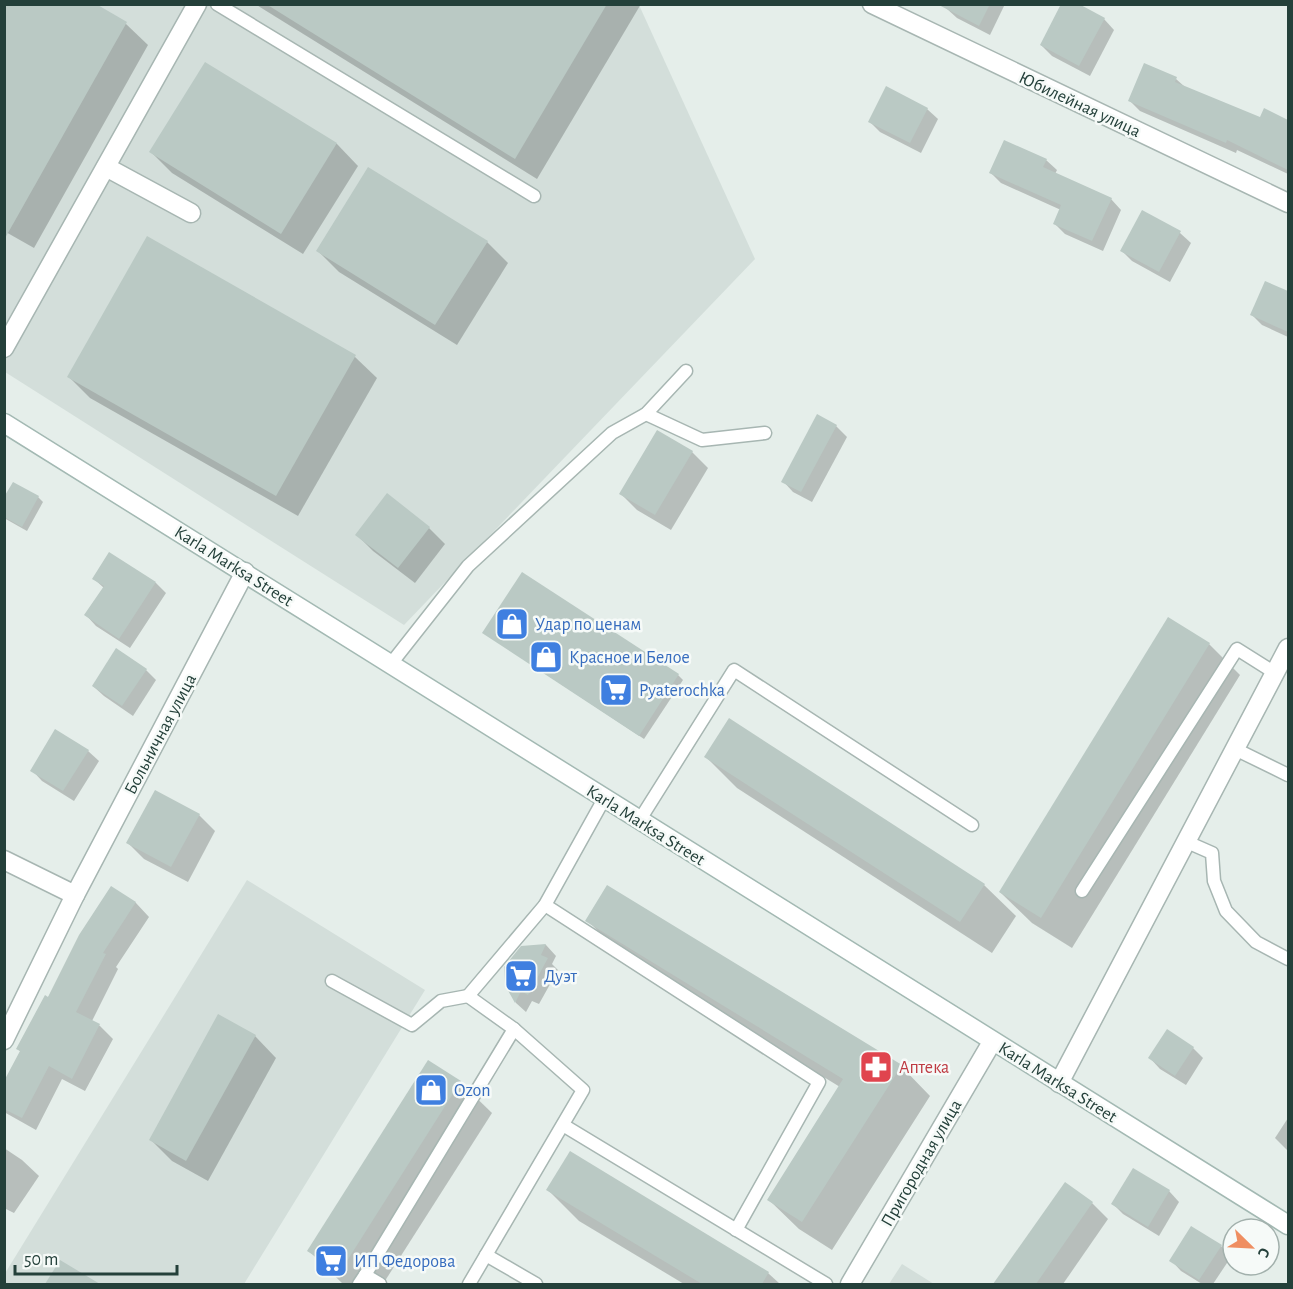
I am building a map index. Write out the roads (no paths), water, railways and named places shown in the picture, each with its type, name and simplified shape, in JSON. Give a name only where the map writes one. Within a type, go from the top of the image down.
[{"type":"street","points":[[4,348],[197,4]]},
{"type":"street","name":"Юбилейная улица","points":[[872,4],[1288,203]]},
{"type":"street","points":[[106,167],[191,213]]},
{"type":"street","name":"Karla Marksa Street","points":[[4,423],[1288,1225]]},
{"type":"street","name":"Больничная улица","points":[[4,1040],[75,895],[245,572]]},
{"type":"street","points":[[1059,1083],[1288,648]]},
{"type":"street","points":[[4,860],[75,895]]},
{"type":"street","name":"Пригородная улица","points":[[850,1284],[992,1041]]},
{"type":"lane","points":[[217,4],[534,196]]},
{"type":"lane","points":[[390,665],[468,566],[612,434],[646,414],[686,371]]},
{"type":"lane","points":[[646,414],[702,440],[765,433]]},
{"type":"lane","points":[[1082,891],[1237,649],[1275,673]]},
{"type":"lane","points":[[639,821],[734,670],[972,825]]},
{"type":"lane","points":[[1235,749],[1288,775]]},
{"type":"lane","points":[[332,981],[412,1025],[441,1001],[468,996],[545,905],[604,799]]},
{"type":"lane","points":[[1187,842],[1212,853],[1214,881],[1226,911],[1256,942],[1288,959]]},
{"type":"lane","points":[[545,905],[819,1082],[736,1230]]},
{"type":"lane","points":[[468,996],[514,1029],[583,1090],[469,1284]]},
{"type":"lane","points":[[380,1284],[362,1280],[514,1029]]},
{"type":"lane","points":[[563,1125],[826,1284]]},
{"type":"lane","points":[[486,1255],[536,1284]]},
{"type":"place","name":"Удар по ценам","points":[[512,624]]},
{"type":"place","name":"Красное и Белое","points":[[546,657]]},
{"type":"place","name":"Pyaterochka","points":[[616,690]]},
{"type":"place","name":"Дуэт","points":[[521,976]]},
{"type":"place","name":"Аптека","points":[[876,1067]]},
{"type":"place","name":"Ozon","points":[[431,1090]]},
{"type":"place","name":"ИП Федорова","points":[[331,1261]]}]
